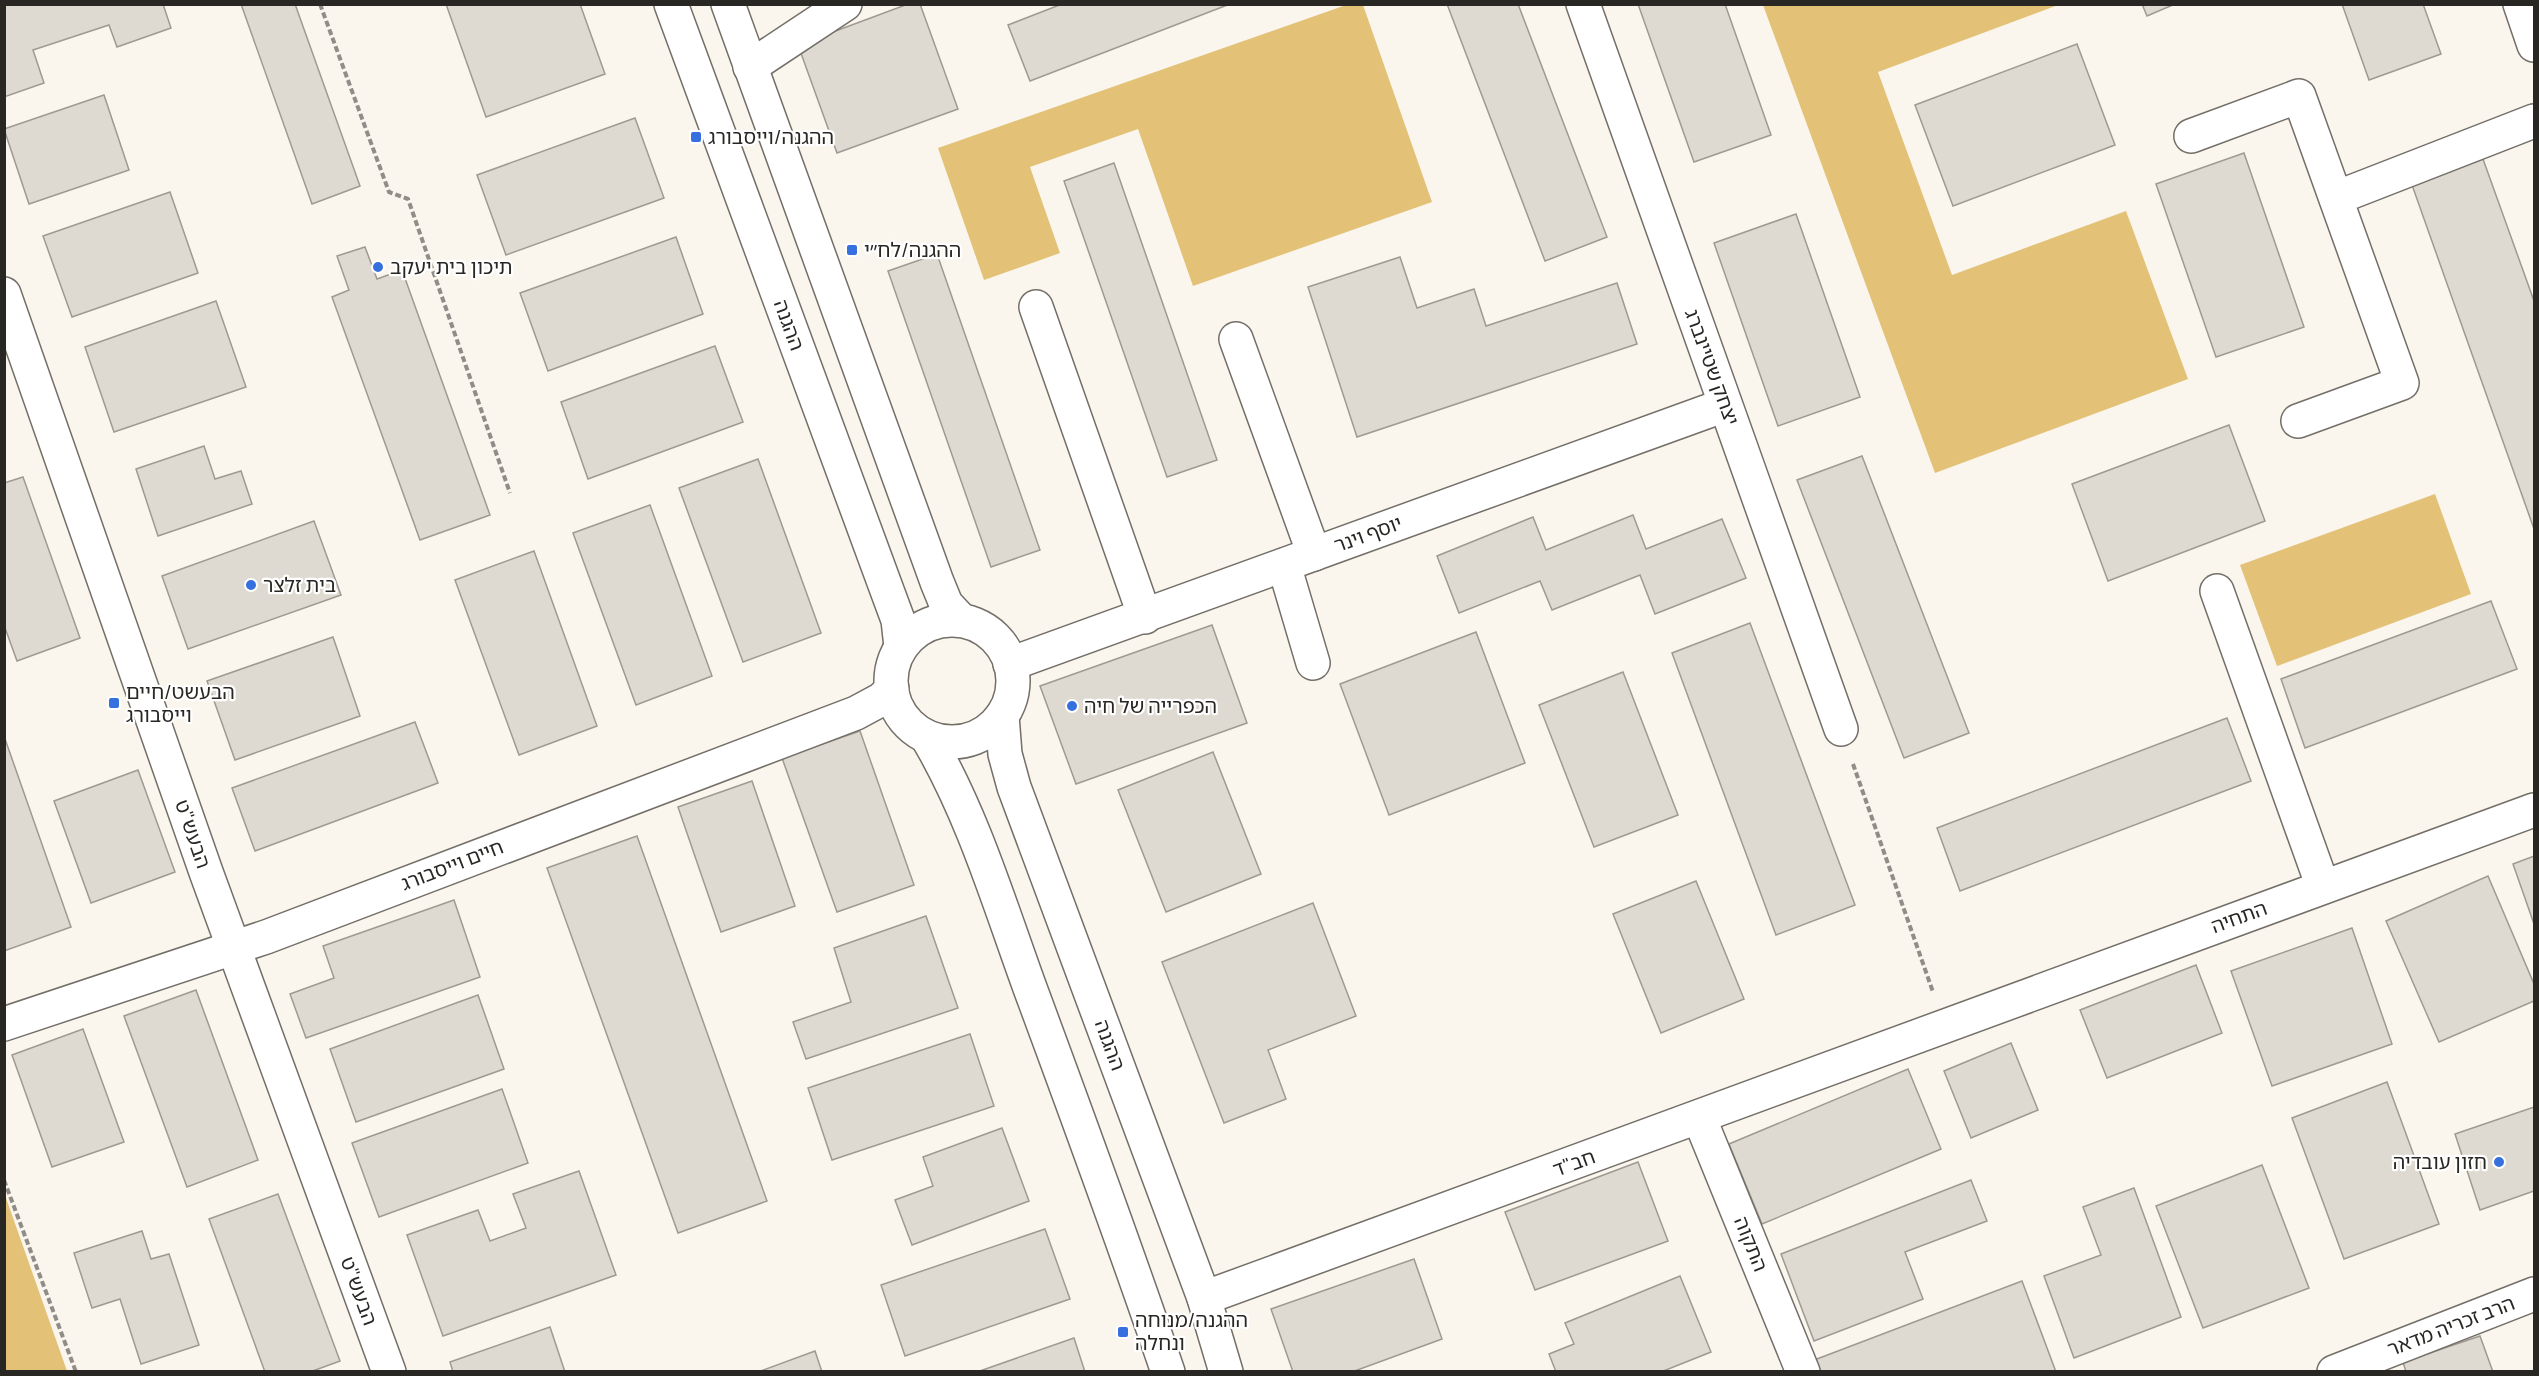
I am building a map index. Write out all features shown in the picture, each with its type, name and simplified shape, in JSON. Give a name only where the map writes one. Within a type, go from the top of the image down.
[{"type":"street","name":"ההגנה","points":[[670,4],[898,620],[902,647]]},
{"type":"street","points":[[728,4],[937,582],[946,604],[961,620]]},
{"type":"street","points":[[750,67],[845,4]]},
{"type":"street","name":"יצחק שטיינברג","points":[[1583,4],[1841,729]]},
{"type":"street","points":[[2520,4],[2535,45]]},
{"type":"street","points":[[2191,136],[2299,96],[2402,383],[2298,421]]},
{"type":"street","points":[[2336,198],[2535,121]]},
{"type":"street","name":"הבעש\"ט","points":[[4,294],[233,946],[389,1371]]},
{"type":"street","points":[[1036,307],[1145,617]]},
{"type":"street","points":[[1236,339],[1314,554]]},
{"type":"street","name":"יוסף וינר","points":[[1010,664],[1725,405]]},
{"type":"street","points":[[1284,566],[1313,663]]},
{"type":"street","points":[[2217,591],[2323,887]]},
{"type":"street","points":[[944,620],[961,620],[980,627],[997,640],[1010,664],[1012,691],[1002,716],[990,728],[976,737],[960,741],[943,741],[927,736],[903,717],[892,689],[891,674],[902,647],[913,634],[928,625],[944,620]]},
{"type":"street","name":"חיים וייסבורג","points":[[4,1024],[233,946],[266,937],[856,713],[882,699],[892,689]]},
{"type":"street","name":"ההגנה","points":[[1002,716],[1005,754],[1014,787],[1204,1298],[1226,1371]]},
{"type":"street","points":[[927,736],[949,774],[980,849],[1134,1270],[1168,1371]]},
{"type":"street","name":"התחיה","points":[[1944,1025],[2535,810]]},
{"type":"street","name":"חב\"ד","points":[[1204,1298],[1944,1025]]},
{"type":"street","name":"התקוה","points":[[1699,1117],[1803,1371]]},
{"type":"street","name":"הרב זכריה מדאר","points":[[2334,1371],[2380,1363],[2535,1294]]},
{"type":"path","points":[[320,4],[389,192],[408,199],[510,493]]},
{"type":"path","points":[[1841,729],[1944,1025]]},
{"type":"path","points":[[4,1180],[76,1371]]},
{"type":"shaded area","points":[[1346,5],[1363,5],[1432,202],[1193,286],[1138,129],[1030,167],[1060,253],[984,280],[938,148]]},
{"type":"shaded area","points":[[1763,5],[2058,5],[1878,72],[1952,275],[2126,211],[2188,379],[1935,473]]},
{"type":"shaded area","points":[[2435,494],[2471,594],[2277,666],[2240,565]]},
{"type":"shaded area","points":[[5,1195],[67,1371],[5,1371]]},
{"type":"building","points":[[4,4],[163,4],[171,28],[117,47],[109,25],[33,50],[44,83],[4,97]]},
{"type":"building","points":[[241,4],[295,4],[360,186],[312,204]]},
{"type":"building","points":[[446,4],[580,4],[605,74],[486,117]]},
{"type":"building","points":[[908,4],[920,4],[958,109],[837,153],[798,45]]},
{"type":"building","points":[[1062,4],[1230,4],[1030,81],[1008,25]]},
{"type":"building","points":[[1447,4],[1518,4],[1607,237],[1545,261]]},
{"type":"building","points":[[1638,4],[1725,4],[1771,135],[1694,162]]},
{"type":"building","points":[[2142,4],[2175,4],[2147,16]]},
{"type":"building","points":[[2342,4],[2423,4],[2441,54],[2369,80]]},
{"type":"building","points":[[2077,44],[2115,145],[1953,206],[1915,105]]},
{"type":"building","points":[[104,95],[129,170],[29,204],[4,129]]},
{"type":"building","points":[[635,118],[664,198],[506,255],[477,175]]},
{"type":"building","points":[[2244,153],[2304,327],[2216,357],[2156,184]]},
{"type":"building","points":[[2483,159],[2534,301],[2534,529],[2412,185]]},
{"type":"building","points":[[1114,163],[1217,460],[1167,477],[1064,181]]},
{"type":"building","points":[[170,192],[198,273],[72,317],[43,236]]},
{"type":"building","points":[[1796,214],[1860,397],[1778,426],[1714,243]]},
{"type":"building","points":[[676,237],[703,314],[548,371],[520,293]]},
{"type":"building","points":[[365,247],[377,279],[402,270],[490,515],[420,540],[332,297],[349,290],[337,256]]},
{"type":"building","points":[[937,254],[1040,550],[991,567],[888,271]]},
{"type":"building","points":[[1400,257],[1417,308],[1474,289],[1486,326],[1617,283],[1637,344],[1357,437],[1308,287]]},
{"type":"building","points":[[216,301],[246,387],[114,432],[85,347]]},
{"type":"building","points":[[715,346],[743,422],[588,479],[561,402]]},
{"type":"building","points":[[2229,425],[2265,521],[2108,581],[2072,484]]},
{"type":"building","points":[[204,446],[215,479],[241,471],[252,504],[158,536],[136,469]]},
{"type":"building","points":[[1862,456],[1969,733],[1904,758],[1797,480]]},
{"type":"building","points":[[758,459],[821,633],[743,662],[679,488]]},
{"type":"building","points":[[23,477],[80,638],[17,661],[4,625],[4,483]]},
{"type":"building","points":[[650,505],[712,676],[636,705],[573,533]]},
{"type":"building","points":[[1633,515],[1646,549],[1722,519],[1746,578],[1655,614],[1640,575],[1552,610],[1540,581],[1459,613],[1437,556],[1533,517],[1546,550]]},
{"type":"building","name":"בית זלצר","points":[[314,521],[341,595],[188,649],[162,576]]},
{"type":"building","points":[[534,551],[597,726],[519,755],[455,580]]},
{"type":"building","points":[[2491,601],[2517,669],[2305,748],[2281,679]]},
{"type":"building","points":[[1750,623],[1855,905],[1776,935],[1672,653]]},
{"type":"building","points":[[1212,625],[1247,723],[1076,784],[1040,686]]},
{"type":"building","points":[[1476,632],[1525,763],[1389,815],[1340,684]]},
{"type":"building","points":[[333,637],[360,716],[235,760],[207,681]]},
{"type":"building","points":[[1623,672],[1678,815],[1594,847],[1539,705]]},
{"type":"building","points":[[2227,718],[2251,781],[1960,891],[1937,828]]},
{"type":"building","points":[[415,722],[438,783],[255,851],[232,788]]},
{"type":"building","points":[[860,731],[914,885],[837,912],[782,758]]},
{"type":"building","points":[[4,736],[71,927],[4,951]]},
{"type":"building","points":[[1213,752],[1261,874],[1166,912],[1118,790]]},
{"type":"building","points":[[138,770],[175,872],[91,903],[54,801]]},
{"type":"building","points":[[752,781],[795,906],[721,932],[678,807]]},
{"type":"building","points":[[637,836],[767,1201],[678,1233],[547,868]]},
{"type":"building","points":[[2534,856],[2534,924],[2513,864]]},
{"type":"building","points":[[2488,876],[2534,984],[2534,1001],[2439,1042],[2386,921]]},
{"type":"building","points":[[1696,881],[1744,999],[1661,1033],[1613,914]]},
{"type":"building","points":[[454,900],[480,977],[306,1038],[290,994],[334,978],[323,946]]},
{"type":"building","points":[[1313,903],[1356,1016],[1268,1050],[1286,1099],[1224,1123],[1162,962]]},
{"type":"building","points":[[926,916],[958,1008],[806,1059],[793,1022],[851,1002],[834,948]]},
{"type":"building","points":[[2352,928],[2392,1044],[2272,1086],[2231,971]]},
{"type":"building","points":[[2196,965],[2222,1033],[2107,1078],[2080,1010]]},
{"type":"building","points":[[196,990],[258,1160],[187,1187],[124,1016]]},
{"type":"building","points":[[478,995],[504,1069],[356,1122],[330,1049]]},
{"type":"building","points":[[83,1029],[124,1142],[52,1167],[12,1055]]},
{"type":"building","points":[[970,1034],[994,1106],[832,1160],[808,1088]]},
{"type":"building","points":[[2011,1043],[2038,1110],[1971,1138],[1944,1071]]},
{"type":"building","points":[[1908,1069],[1941,1149],[1762,1224],[1729,1144]]},
{"type":"building","points":[[2387,1082],[2439,1224],[2344,1259],[2292,1118]]},
{"type":"building","points":[[502,1089],[528,1163],[379,1217],[352,1143]]},
{"type":"building","name":"חזון עובדיה","points":[[2534,1107],[2534,1191],[2480,1210],[2455,1134]]},
{"type":"building","points":[[1002,1128],[1029,1201],[912,1245],[895,1200],[933,1186],[923,1157]]},
{"type":"building","points":[[1638,1162],[1668,1241],[1535,1290],[1505,1212]]},
{"type":"building","points":[[2262,1165],[2309,1288],[2203,1328],[2156,1206]]},
{"type":"building","points":[[579,1171],[616,1275],[443,1336],[407,1235],[478,1210],[490,1241],[526,1228],[513,1194]]},
{"type":"building","points":[[1971,1180],[1987,1221],[1905,1252],[1923,1299],[1814,1341],[1781,1254]]},
{"type":"building","points":[[2134,1188],[2181,1317],[2074,1358],[2044,1276],[2101,1255],[2083,1207]]},
{"type":"building","points":[[278,1194],[340,1361],[310,1372],[265,1372],[209,1219]]},
{"type":"building","points":[[1045,1229],[1070,1299],[905,1356],[881,1285]]},
{"type":"building","points":[[142,1231],[151,1259],[169,1254],[199,1345],[141,1364],[120,1299],[92,1308],[74,1253]]},
{"type":"building","points":[[1414,1259],[1442,1339],[1352,1372],[1293,1372],[1271,1309]]},
{"type":"building","points":[[1680,1276],[1711,1352],[1661,1372],[1556,1372],[1549,1354],[1574,1344],[1565,1323]]},
{"type":"building","points":[[2022,1281],[2056,1372],[1813,1372],[1809,1362]]},
{"type":"building","points":[[550,1327],[565,1372],[453,1372],[450,1362]]},
{"type":"building","points":[[2480,1336],[2493,1372],[2406,1372],[2403,1362]]},
{"type":"building","points":[[1074,1338],[1085,1372],[977,1372]]},
{"type":"building","points":[[815,1351],[822,1372],[758,1372]]},
{"type":"place","name":"ההגנה/וייסבורג","points":[[696,137]]},
{"type":"place","name":"ההגנה/לח״י","points":[[852,250]]},
{"type":"place","name":"תיכון בית יעקב","points":[[378,267]]},
{"type":"place","name":"בית זלצר","points":[[251,585]]},
{"type":"place","name":"הבעשט/חיים וייסבורג","points":[[114,703]]},
{"type":"place","name":"הכפרייה של חיה","points":[[1072,706]]},
{"type":"place","name":"חזון עובדיה","points":[[2499,1162]]},
{"type":"place","name":"ההגנה/מנוחה ונחלה","points":[[1123,1332]]}]
